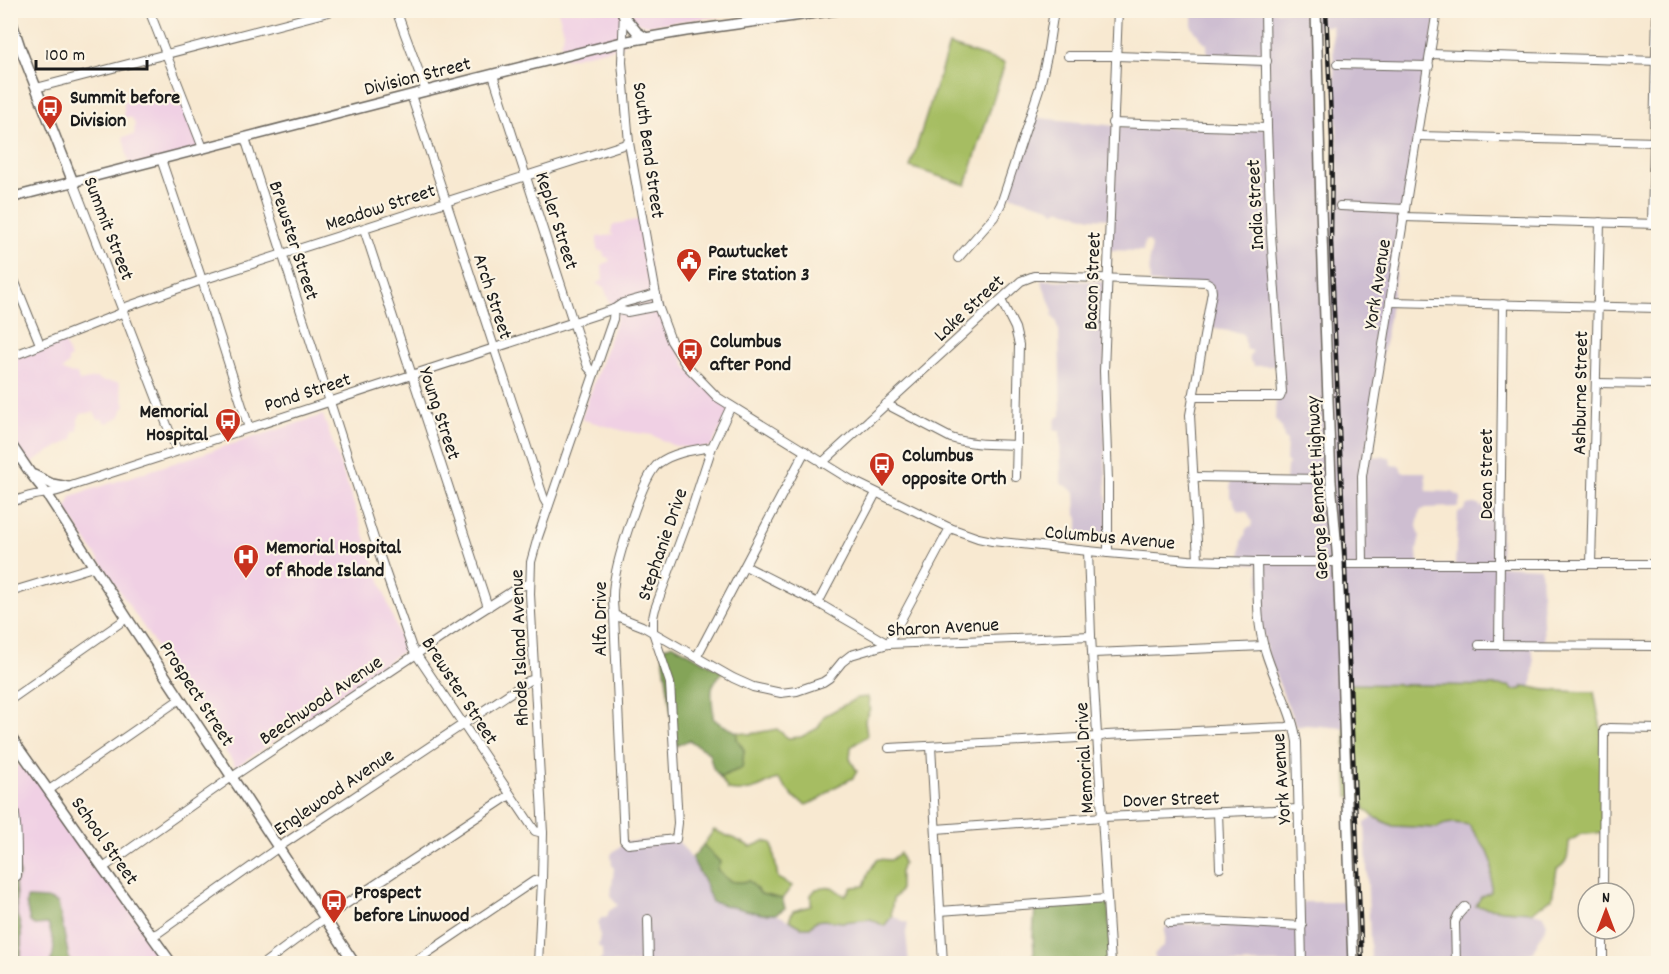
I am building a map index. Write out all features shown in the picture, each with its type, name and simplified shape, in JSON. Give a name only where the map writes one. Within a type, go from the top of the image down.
[{"type":"main road","name":"Division Street","points":[[10,198],[622,42],[838,10]]},
{"type":"main road","name":"George Bennett Highway","points":[[1316,10],[1331,482],[1338,562],[1353,963]]},
{"type":"main road","points":[[624,13],[637,32],[646,38]]},
{"type":"main road","name":"Summit Street","points":[[10,17],[14,39],[73,182]]},
{"type":"main road","name":"Prospect Street","points":[[10,443],[47,494],[355,963]]},
{"type":"main road","points":[[31,474],[52,484],[68,487]]},
{"type":"main road","name":"School Street","points":[[10,736],[172,963]]},
{"type":"street","points":[[149,10],[203,148]]},
{"type":"street","points":[[36,88],[336,10]]},
{"type":"street","points":[[396,10],[426,91]]},
{"type":"street","points":[[958,258],[994,217],[1001,204],[1040,86],[1054,10]]},
{"type":"street","name":"Bacon Street","points":[[1108,553],[1104,371],[1118,10]]},
{"type":"street","name":"India Street","points":[[1192,397],[1280,397],[1282,392],[1271,234],[1265,10]]},
{"type":"street","name":"York Avenue","points":[[1362,564],[1362,476],[1437,10]]},
{"type":"street","points":[[1340,206],[1404,213],[1655,224],[1657,10]]},
{"type":"street","name":"South Bend Street","points":[[624,13],[622,62],[629,143],[656,294]]},
{"type":"street","points":[[1430,54],[1657,61]]},
{"type":"street","points":[[1068,56],[1267,61]]},
{"type":"street","points":[[1337,64],[1429,66]]},
{"type":"street","name":"Kepler Street","points":[[493,75],[588,367],[594,374]]},
{"type":"street","name":"Arch Street","points":[[411,95],[493,348],[548,506]]},
{"type":"street","points":[[1112,123],[1267,128]]},
{"type":"street","points":[[1418,136],[1656,142]]},
{"type":"street","name":"Brewster Street","points":[[245,138],[378,551],[412,648],[535,831],[543,833]]},
{"type":"street","name":"Meadow Street","points":[[10,357],[119,314],[126,307],[202,280],[629,143]]},
{"type":"street","points":[[161,159],[249,428]]},
{"type":"street","name":"Summit Street","points":[[73,182],[177,451]]},
{"type":"street","name":"Ashburne Street","points":[[1591,564],[1600,222]]},
{"type":"street","name":"Young Street","points":[[364,229],[488,607]]},
{"type":"street","points":[[10,270],[40,344]]},
{"type":"street","name":"Lake Street","points":[[822,463],[1021,281],[1034,276],[1206,282],[1211,285],[1212,292],[1192,397]]},
{"type":"street","name":"Columbus Avenue","points":[[656,294],[670,341],[686,365],[712,392],[822,463],[876,494],[963,534],[992,541],[1198,560],[1338,562],[1344,564],[1659,564]]},
{"type":"street","name":"Pond Street","points":[[10,502],[62,490],[656,294]]},
{"type":"street","points":[[1001,300],[1015,327],[1019,345],[1016,477]]},
{"type":"street","points":[[1390,302],[1659,308]]},
{"type":"street","name":"Dean Street","points":[[1499,645],[1503,304]]},
{"type":"street","name":"Pond Street","points":[[614,309],[627,312],[658,306]]},
{"type":"street","name":"Rhode Island Avenue","points":[[538,963],[543,833],[530,584],[531,562],[613,319],[614,309]]},
{"type":"street","points":[[1596,383],[1659,384]]},
{"type":"street","points":[[1192,397],[1190,415],[1198,560]]},
{"type":"street","points":[[886,404],[959,441],[1017,445]]},
{"type":"street","name":"Stephanie Drive","points":[[676,839],[678,823],[670,683],[653,632],[653,618],[711,447],[731,406]]},
{"type":"street","name":"Alfa Drive","points":[[676,839],[628,844],[624,840],[612,599],[614,580],[624,543],[650,473],[658,464],[678,454],[711,447]]},
{"type":"street","points":[[697,656],[805,451]]},
{"type":"street","points":[[1194,477],[1320,479]]},
{"type":"street","points":[[818,603],[876,494]]},
{"type":"street","points":[[745,566],[818,603],[888,644],[950,528]]},
{"type":"street","name":"Memorial Drive","points":[[1088,551],[1111,963]]},
{"type":"street","name":"York Avenue","points":[[1257,562],[1259,615],[1264,646],[1297,742],[1302,963]]},
{"type":"street","points":[[10,592],[93,567]]},
{"type":"street","name":"Beechwood Avenue","points":[[103,868],[232,777],[416,654],[520,586],[530,584]]},
{"type":"street","name":"Sharon Avenue","points":[[614,615],[653,632],[753,687],[781,693],[797,691],[823,682],[851,655],[888,644],[1091,636]]},
{"type":"street","points":[[10,700],[127,618]]},
{"type":"street","points":[[1479,645],[1659,646]]},
{"type":"street","points":[[1093,653],[1264,646]]},
{"type":"street","name":"Englewood Avenue","points":[[152,935],[463,724],[528,681],[535,679]]},
{"type":"street","points":[[49,790],[180,699]]},
{"type":"street","points":[[890,748],[1293,725]]},
{"type":"street","points":[[1603,881],[1604,730],[1609,728],[1659,729]]},
{"type":"street","points":[[931,746],[943,963]]},
{"type":"street","points":[[10,789],[16,816],[14,878]]},
{"type":"street","points":[[263,963],[325,918],[510,795]]},
{"type":"street","name":"Dover Street","points":[[936,829],[1103,817],[1299,809]]},
{"type":"street","points":[[1218,812],[1220,868]]},
{"type":"street","points":[[411,963],[534,881],[542,880]]},
{"type":"street","points":[[940,911],[1107,900]]},
{"type":"street","points":[[1456,963],[1455,922],[1465,907]]},
{"type":"street","points":[[648,919],[650,963]]},
{"type":"street","points":[[1169,922],[1208,921],[1302,926]]},
{"type":"street","points":[[1603,941],[1603,963]]},
{"type":"shaded area","points":[[632,10],[764,11],[648,25],[636,22],[632,17]]},
{"type":"shaded area","points":[[558,11],[624,11],[623,46],[565,59],[561,42],[564,32]]},
{"type":"shaded area","points":[[1192,11],[1437,11],[1367,456],[1390,457],[1391,465],[1400,466],[1402,472],[1425,472],[1427,491],[1452,492],[1461,497],[1458,507],[1426,508],[1420,511],[1417,526],[1420,536],[1417,550],[1418,565],[1455,565],[1458,512],[1472,504],[1479,504],[1481,508],[1485,504],[1501,505],[1501,566],[1541,568],[1544,647],[1532,647],[1534,663],[1532,686],[1523,686],[1523,690],[1513,690],[1509,686],[1344,728],[1306,725],[1296,727],[1266,650],[1260,616],[1258,564],[1240,563],[1242,541],[1246,529],[1251,527],[1252,522],[1247,512],[1237,510],[1230,497],[1230,482],[1286,482],[1289,464],[1286,460],[1287,441],[1282,428],[1275,419],[1276,400],[1281,398],[1280,366],[1254,366],[1249,356],[1253,351],[1246,349],[1244,336],[1241,333],[1209,328],[1211,286],[1150,283],[1149,259],[1152,247],[1149,241],[1145,241],[1143,251],[1109,250],[1110,219],[1091,218],[1061,209],[1054,212],[1050,207],[1007,194],[1031,117],[1116,126],[1269,129],[1267,64],[1208,61],[1207,44],[1192,27]],"holes":[[[1318,26],[1332,26],[1338,208],[1325,208]]]},
{"type":"shaded area","points":[[181,88],[206,149],[130,169],[123,137],[134,135],[135,124],[132,118],[124,117],[124,103],[143,100],[153,94],[162,101],[166,94]]},
{"type":"shaded area","points":[[641,219],[656,295],[686,367],[731,408],[711,447],[672,445],[652,435],[624,431],[581,419],[617,318],[604,287],[596,284],[603,280],[602,265],[610,261],[603,252],[597,250],[597,237],[614,235],[611,233],[612,227],[616,224]]},
{"type":"shaded area","points":[[1041,280],[1107,282],[1104,416],[1108,536],[1078,534],[1075,493],[1061,484],[1060,431],[1054,429],[1056,418],[1061,416],[1059,330],[1052,316],[1053,311]]},
{"type":"shaded area","points":[[62,338],[71,358],[62,370],[77,374],[79,381],[96,378],[119,382],[125,407],[122,409],[121,416],[107,423],[103,419],[98,419],[94,412],[81,414],[78,419],[78,431],[74,431],[73,439],[43,455],[29,466],[11,442],[10,360]]},
{"type":"shaded area","name":"Memorial Hospital of Rhode Island","points":[[323,415],[404,650],[236,767],[66,510],[71,496]]},
{"type":"shaded area","points":[[10,764],[23,767],[36,775],[170,963],[70,963],[58,903],[35,925],[48,924],[54,944],[50,963],[21,963],[15,882],[19,876]]},
{"type":"shaded area","points":[[1374,817],[1393,826],[1451,823],[1469,825],[1488,852],[1492,862],[1491,892],[1481,897],[1502,910],[1529,911],[1543,915],[1547,924],[1533,952],[1527,955],[1527,963],[1371,963],[1365,823]]},
{"type":"shaded area","points":[[676,838],[697,866],[712,902],[762,914],[776,914],[801,927],[823,920],[843,922],[871,919],[884,926],[892,916],[908,923],[906,933],[909,963],[598,963],[602,957],[602,949],[598,946],[600,936],[598,923],[618,905],[611,895],[614,868],[612,853],[625,842]]},
{"type":"shaded area","points":[[1303,902],[1351,902],[1353,963],[1165,964],[1164,961],[1157,960],[1154,956],[1164,946],[1165,928],[1170,924],[1301,926]]},
{"type":"green space","points":[[949,45],[1005,63],[966,185],[910,167]]},
{"type":"green space","points":[[672,644],[723,672],[712,689],[713,718],[737,732],[737,739],[744,750],[742,768],[720,777],[713,768],[709,753],[689,740],[676,746],[662,649]]},
{"type":"green space","points":[[1343,684],[1509,686],[1513,690],[1522,689],[1523,686],[1545,690],[1594,692],[1604,744],[1604,833],[1581,834],[1569,842],[1566,861],[1557,869],[1552,898],[1532,912],[1476,906],[1481,897],[1491,892],[1492,862],[1488,852],[1469,825],[1448,823],[1437,828],[1393,826],[1374,817],[1365,809],[1361,798],[1348,796]]},
{"type":"green space","points":[[868,697],[870,709],[865,720],[867,736],[851,747],[850,759],[857,771],[853,778],[833,788],[820,799],[806,805],[794,798],[778,779],[751,790],[728,790],[720,777],[742,768],[744,750],[737,739],[737,732],[750,734],[777,729],[788,738],[801,737],[818,728],[824,716],[857,698]]},
{"type":"green space","points":[[10,798],[19,876],[15,882],[17,916],[21,933],[21,963],[11,963]]},
{"type":"green space","points":[[714,830],[751,847],[764,841],[772,843],[778,878],[792,886],[782,899],[761,894],[749,881],[731,881],[717,869],[720,862],[703,845]]},
{"type":"green space","points":[[703,845],[720,862],[717,869],[724,877],[734,882],[749,881],[761,894],[782,899],[785,908],[776,914],[762,914],[712,902],[692,858]]},
{"type":"green space","points":[[900,853],[903,864],[900,872],[900,891],[893,899],[892,916],[884,926],[871,919],[843,922],[823,920],[816,921],[810,927],[801,927],[789,920],[793,911],[811,906],[811,895],[816,889],[832,887],[845,896],[852,887],[864,886],[877,859],[891,860]]},
{"type":"green space","points":[[27,898],[47,899],[58,903],[70,963],[50,963],[54,948],[48,924],[35,925],[30,922]]},
{"type":"green space","points":[[1108,903],[1112,963],[1029,964],[1034,952],[1035,908]]},
{"type":"railway","points":[[1326,10],[1332,140],[1331,241],[1362,964]]},
{"type":"place","name":"Summit before Division","points":[[50,131]]},
{"type":"place","name":"Pawtucket Fire Station 3","points":[[689,284]]},
{"type":"place","name":"Columbus after Pond","points":[[690,374]]},
{"type":"place","name":"Memorial Hospital","points":[[228,444]]},
{"type":"place","name":"Columbus opposite Orth","points":[[882,488]]},
{"type":"place","name":"Memorial Hospital of Rhode Island","points":[[246,580]]},
{"type":"place","name":"Prospect before Linwood","points":[[334,925]]}]
